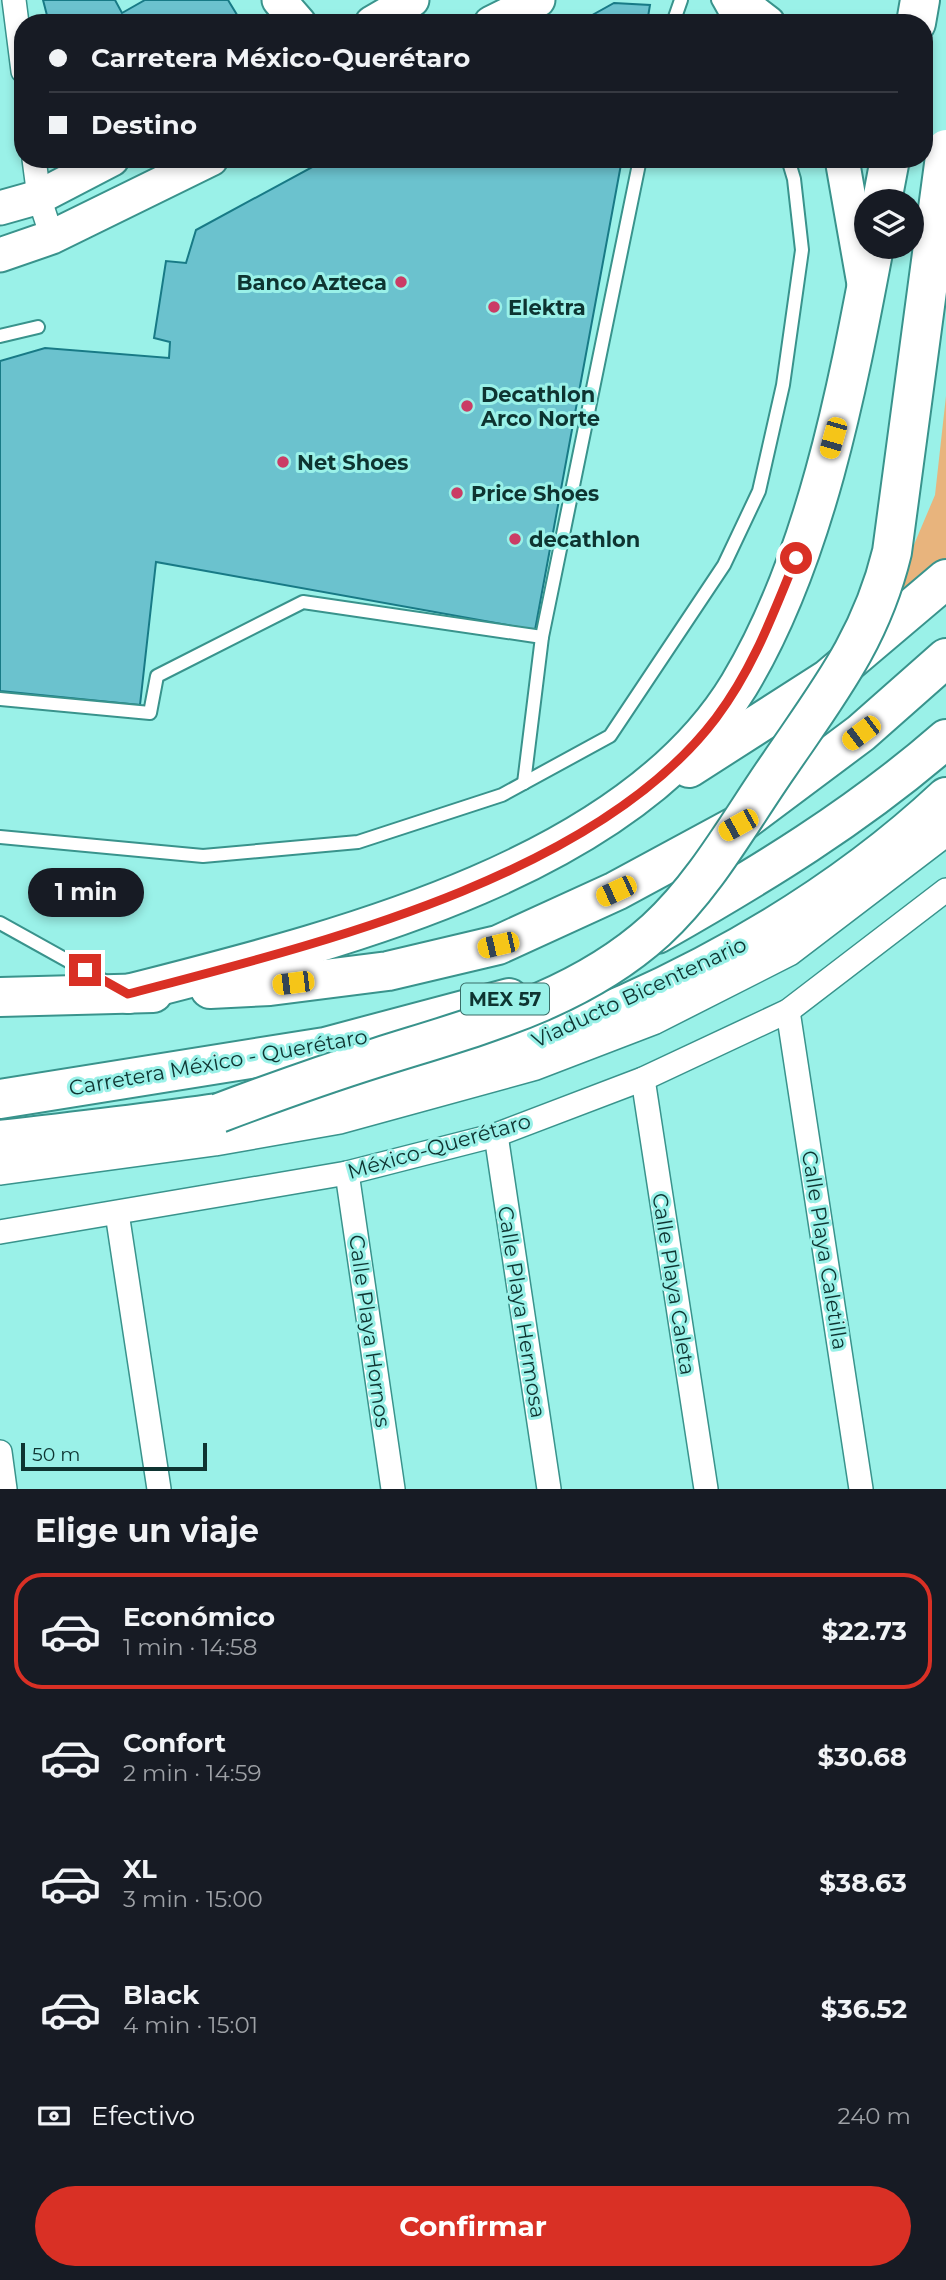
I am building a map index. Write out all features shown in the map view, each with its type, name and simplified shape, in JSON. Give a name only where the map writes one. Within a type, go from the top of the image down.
[{"type":"highway","points":[[219,1113],[355,1064],[482,1026],[545,1001],[627,953],[655,930],[698,885],[849,663],[884,585],[892,552],[946,149]]},
{"type":"highway","points":[[885,189],[888,168]]},
{"type":"highway","points":[[593,824],[643,791],[694,745],[738,687],[757,653],[805,538],[840,414],[872,259]]},
{"type":"highway","points":[[128,994],[282,952],[432,904],[541,854],[685,771],[828,679],[946,579]]},
{"type":"highway","name":"MEX 57","points":[[0,997],[128,994],[270,986],[388,971],[498,945],[616,891],[738,825],[861,733],[946,658]]},
{"type":"highway","name":"Carretera México - Querétaro","points":[[0,1099],[325,1047],[512,997],[633,947],[758,877],[896,783],[946,739]]},
{"type":"highway","name":"Viaducto Bicentenario","points":[[1,1159],[219,1113],[333,1093],[428,1072],[517,1047],[625,1003],[784,923],[868,862],[946,797]]},
{"type":"main road","points":[[279,0],[291,14]]},
{"type":"main road","points":[[388,14],[412,0]]},
{"type":"main road","points":[[509,14],[538,0]]},
{"type":"main road","points":[[738,0],[756,14]]},
{"type":"main road","points":[[0,208],[39,197],[95,168]]},
{"type":"main road","points":[[0,255],[52,237],[193,168]]},
{"type":"main road","points":[[844,168],[866,292]]},
{"type":"main road","points":[[1,1159],[214,1137],[339,1115],[531,1062],[652,1016],[786,947],[946,826]]},
{"type":"street","points":[[35,168],[39,197],[52,237]]},
{"type":"street","name":"México-Querétaro","points":[[0,1232],[347,1174],[496,1135],[643,1079],[788,1012],[946,890]]},
{"type":"street","name":"Calle Playa Caletilla","points":[[788,1012],[861,1489]]},
{"type":"street","name":"Calle Playa Caleta","points":[[643,1079],[706,1489]]},
{"type":"street","name":"Calle Playa Hermosa","points":[[496,1135],[549,1489]]},
{"type":"street","name":"Calle Playa Hornos","points":[[347,1174],[393,1489]]},
{"type":"street","points":[[117,1213],[159,1489]]},
{"type":"street","points":[[0,1452],[5,1489]]},
{"type":"lane","points":[[524,783],[542,637],[638,168]]},
{"type":"lane","points":[[0,837],[203,856],[358,842],[502,795],[610,736],[724,565],[759,491],[783,385],[802,250],[791,168]]},
{"type":"lane","points":[[0,337],[38,327]]},
{"type":"lane","points":[[0,699],[150,713],[157,676],[303,601],[542,637]]},
{"type":"lane","points":[[0,923],[128,994]]},
{"type":"shaded area","points":[[946,396],[946,594],[855,684],[935,495]]},
{"type":"building","points":[[43,0],[115,0],[122,13],[145,0],[228,0],[237,14],[47,14]]},
{"type":"building","points":[[614,3],[650,5],[648,14],[594,14]]},
{"type":"building","name":"Net Shoes","points":[[310,168],[620,168],[535,630],[156,562],[140,705],[0,691],[0,361],[45,348],[169,358],[170,342],[154,338],[166,261],[186,263],[196,230]]},
{"type":"place","name":"Banco Azteca","points":[[401,282]]},
{"type":"place","name":"Elektra","points":[[494,307]]},
{"type":"place","name":"Decathlon Arco Norte","points":[[467,406]]},
{"type":"place","name":"Net Shoes","points":[[283,462]]},
{"type":"place","name":"Price Shoes","points":[[457,493]]},
{"type":"place","name":"decathlon","points":[[515,539]]},
{"type":"route","points":[[85,970],[128,994],[211,973],[432,904],[487,881],[593,824],[643,791],[670,769],[716,719],[757,653],[796,558]]}]
